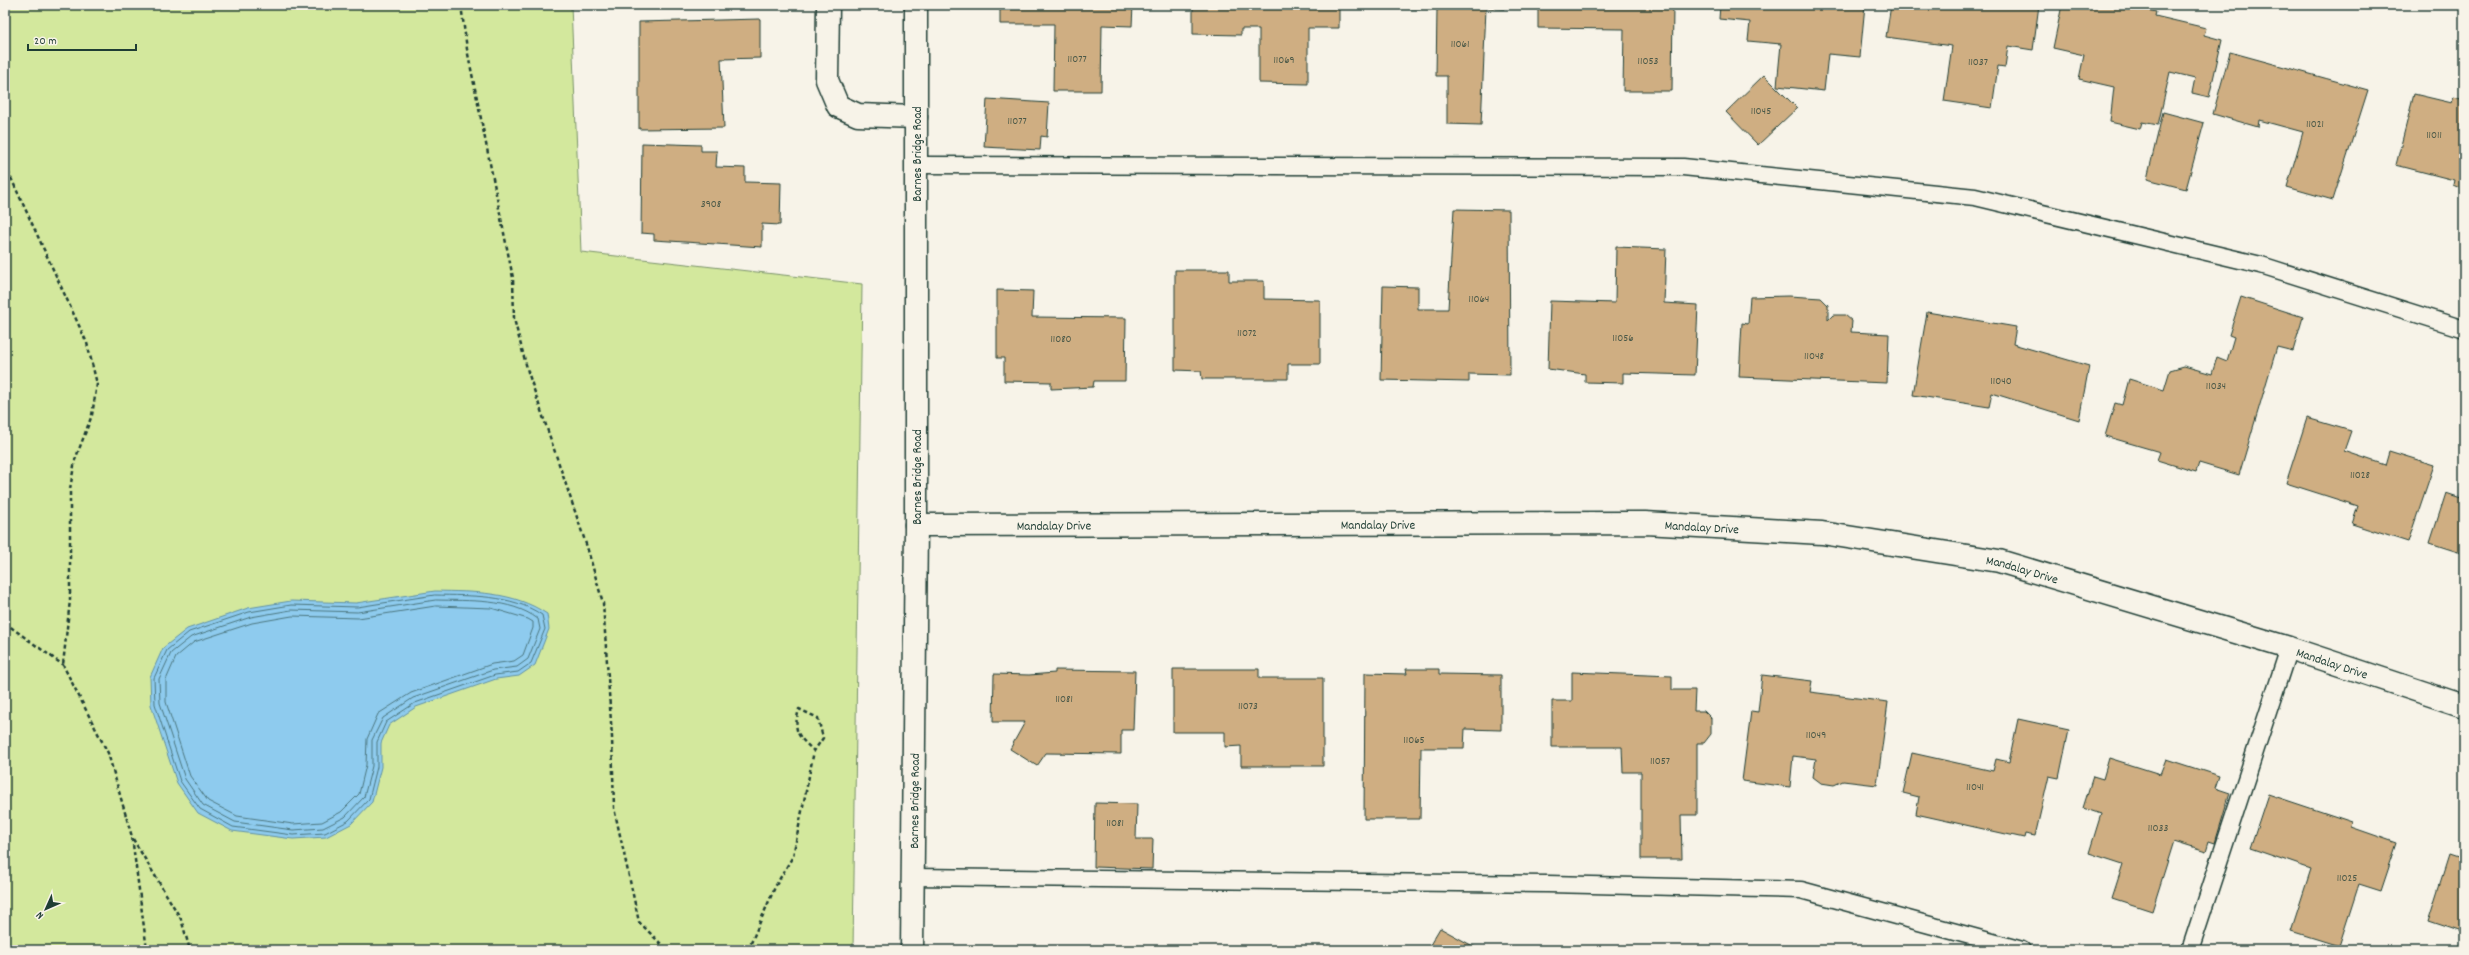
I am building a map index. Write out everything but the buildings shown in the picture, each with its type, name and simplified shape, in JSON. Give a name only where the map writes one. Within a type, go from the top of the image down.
[{"type":"street","points":[[828,5],[827,80],[838,106],[858,115],[916,117]]},
{"type":"street","name":"Barnes Bridge Road","points":[[912,950],[916,525],[916,5]]},
{"type":"street","name":"Mandalay Drive","points":[[916,525],[1645,523],[1822,533],[1999,561],[2289,648],[2464,706]]},
{"type":"lane","points":[[916,165],[1683,167],[1967,196],[2261,265],[2464,329]]},
{"type":"lane","points":[[2190,950],[2289,648]]},
{"type":"lane","points":[[912,877],[1548,884],[1801,890],[2022,950]]},
{"type":"path","points":[[460,5],[466,49],[514,278],[514,319],[528,372],[587,547],[603,603],[612,737],[614,808],[639,922],[667,950]]},
{"type":"path","points":[[5,166],[87,343],[97,384],[92,415],[75,460],[70,489],[70,600],[63,665]]},
{"type":"path","points":[[5,623],[63,665],[108,753],[132,837],[147,950]]},
{"type":"path","points":[[748,950],[775,887],[793,856],[814,751],[823,738],[818,718],[799,709],[794,725],[801,739],[814,751]]},
{"type":"path","points":[[132,837],[181,919],[190,950]]},
{"type":"green space","points":[[5,5],[571,5],[581,252],[862,284],[853,950],[5,950]]},
{"type":"water","points":[[435,591],[493,594],[521,601],[534,606],[547,614],[549,629],[535,665],[519,676],[496,679],[416,707],[389,725],[381,743],[381,767],[372,802],[351,824],[326,837],[293,839],[232,831],[198,813],[177,783],[151,705],[150,677],[163,648],[187,629],[248,608],[291,601],[356,603]]}]
